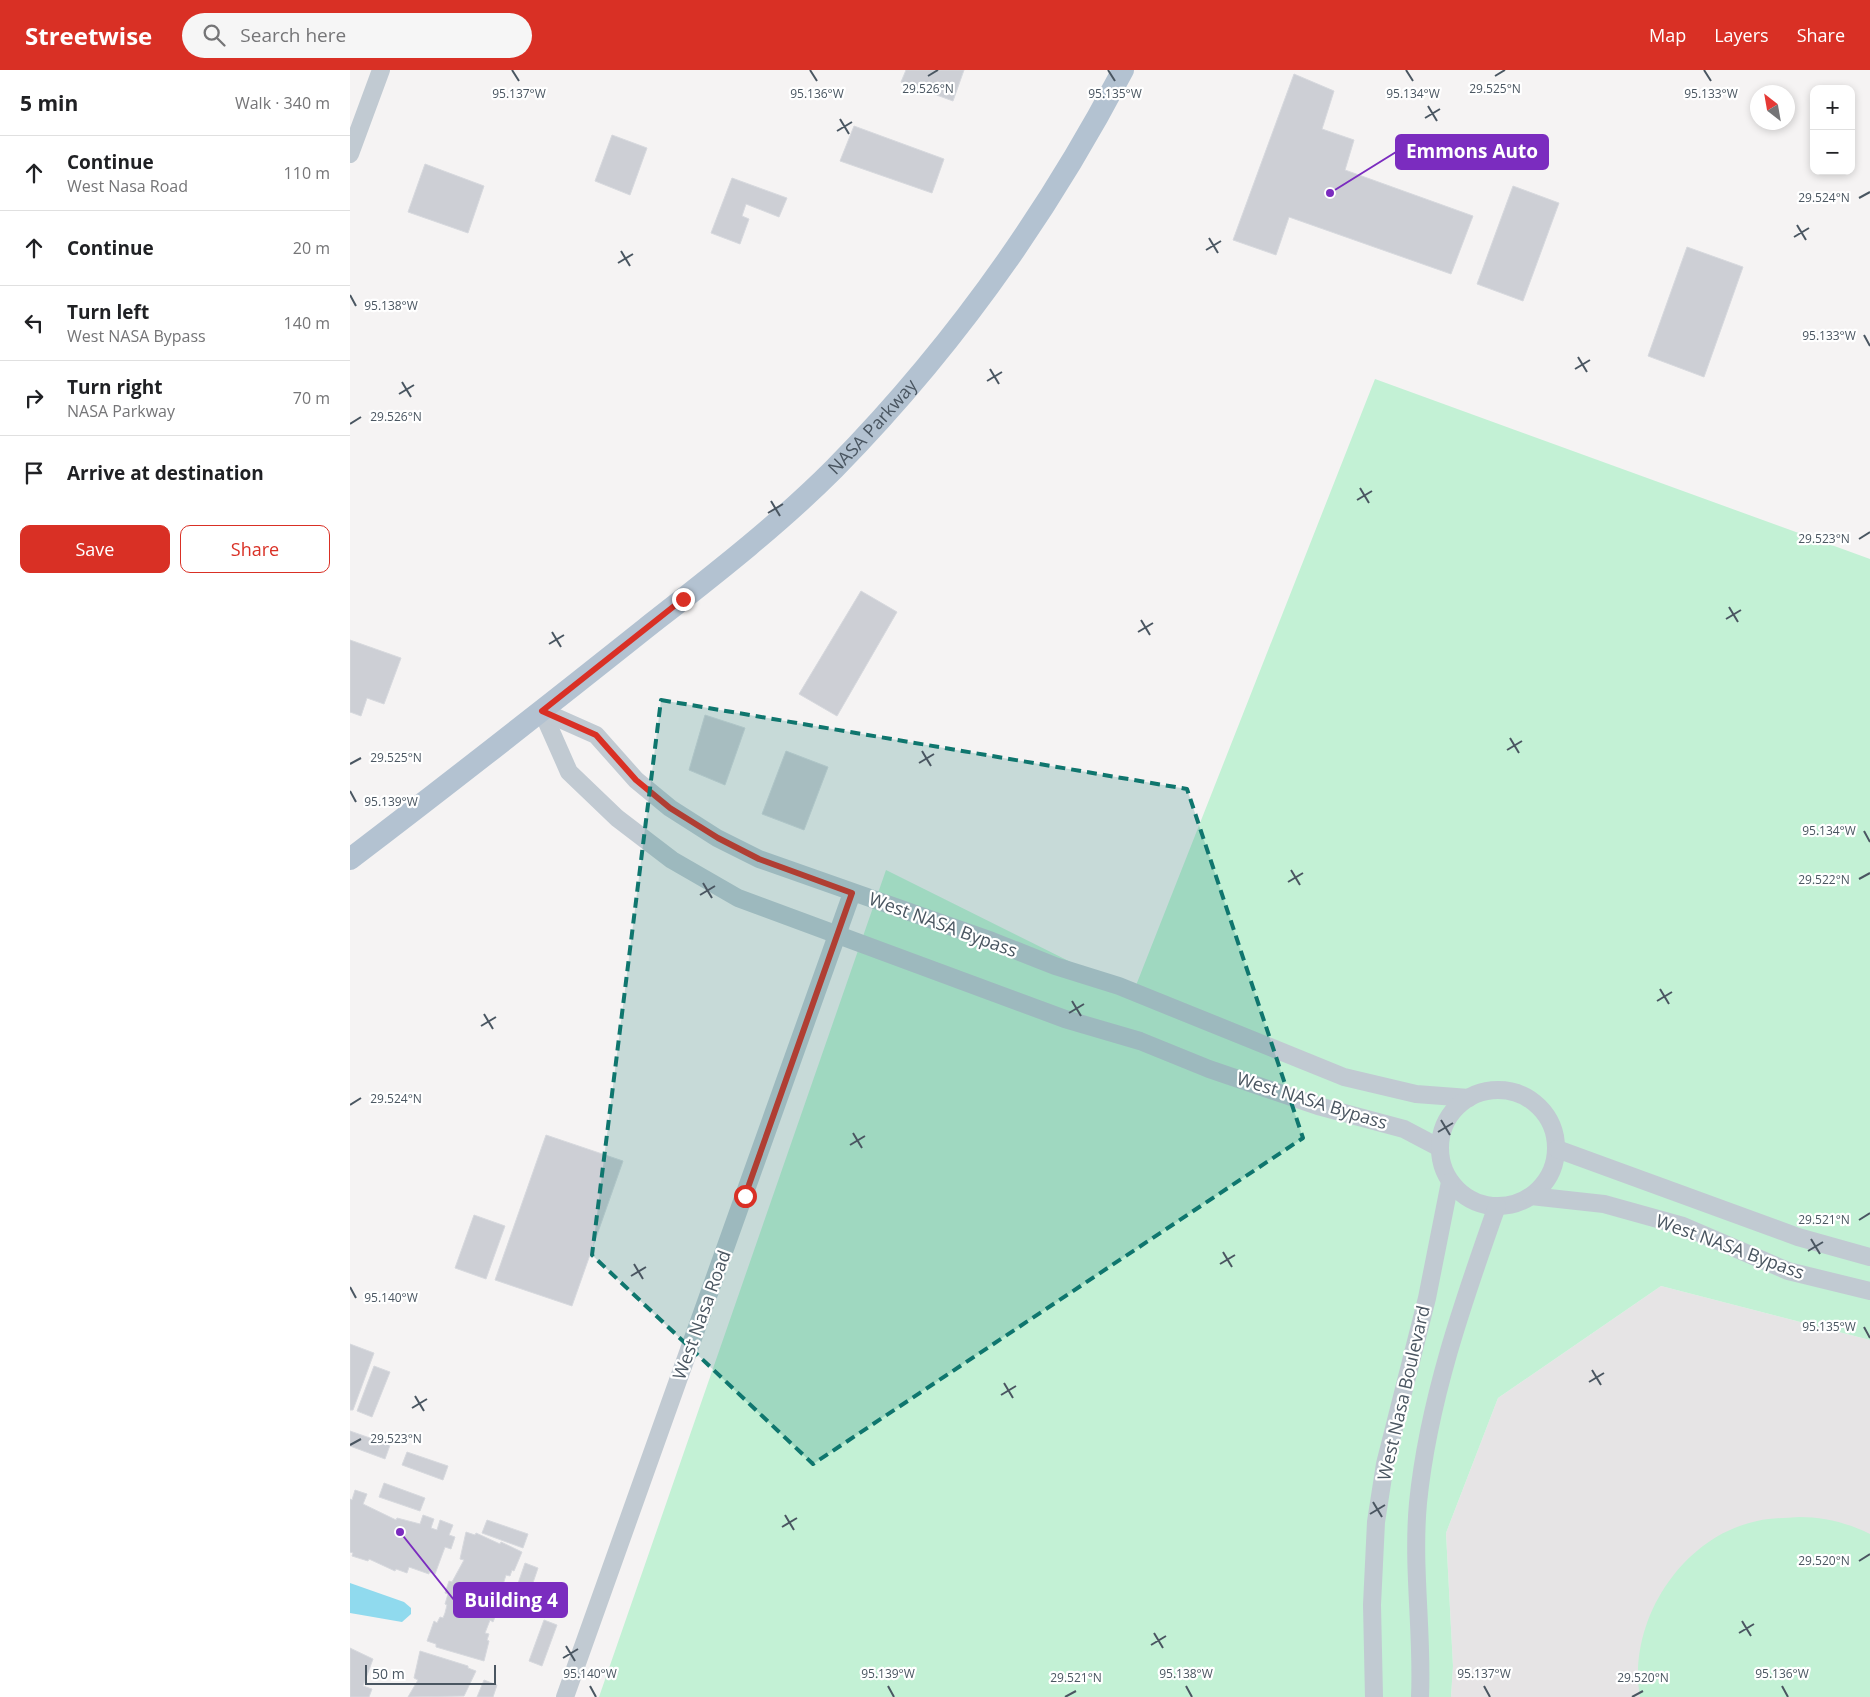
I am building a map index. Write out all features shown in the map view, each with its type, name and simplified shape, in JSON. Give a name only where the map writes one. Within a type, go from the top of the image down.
[{"type":"main road","name":"NASA Parkway","points":[[350,859],[542,711],[753,543],[803,499],[863,439],[942,346],[997,273],[1052,194],[1101,112],[1123,70]]},
{"type":"street","points":[[350,154],[380,70]]},
{"type":"street","name":"West NASA Bypass","points":[[542,711],[596,735],[636,780],[670,808],[718,838],[759,859],[1168,1005],[1344,1077],[1416,1094],[1469,1098]]},
{"type":"street","name":"West NASA Bypass","points":[[542,711],[569,772],[617,818],[672,860],[738,898],[1065,1018],[1140,1041],[1209,1069],[1318,1106],[1404,1129],[1440,1148]]},
{"type":"street","name":"West Nasa Road","points":[[565,1697],[839,934],[852,893]]},
{"type":"street","name":"West NASA Bypass","points":[[1488,1091],[1508,1091],[1527,1098],[1542,1111],[1552,1128],[1557,1149],[1553,1167],[1545,1183],[1531,1196],[1515,1204],[1497,1206],[1479,1203],[1463,1195],[1450,1182],[1443,1166],[1440,1148],[1444,1128],[1454,1111],[1469,1098],[1488,1091]]},
{"type":"street","name":"West NASA Bypass","points":[[1557,1149],[1798,1237],[1870,1258]]},
{"type":"street","name":"West Nasa Boulevard","points":[[1374,1697],[1372,1605],[1376,1522],[1385,1464],[1427,1298],[1450,1182]]},
{"type":"street","name":"West NASA Bypass","points":[[1531,1196],[1612,1206],[1683,1226],[1788,1271],[1870,1292]]},
{"type":"street","name":"West Nasa Boulevard","points":[[1420,1697],[1420,1653],[1416,1583],[1418,1504],[1434,1411],[1466,1293],[1497,1206]]},
{"type":"highlighted area","points":[[661,700],[1187,789],[1303,1138],[813,1464],[592,1255]]},
{"type":"shaded area","points":[[1661,1286],[1870,1340],[1870,1697],[1451,1697],[1453,1666],[1446,1533],[1498,1398]]},
{"type":"green space","points":[[1375,379],[1870,559],[1870,1340],[1661,1286],[1498,1398],[1446,1533],[1453,1666],[1451,1697],[599,1697],[886,870],[1133,993]]},
{"type":"green space","points":[[1799,1517],[1836,1521],[1870,1534],[1870,1697],[1640,1697],[1638,1669],[1642,1640],[1651,1613],[1665,1587],[1683,1564],[1705,1545],[1730,1530],[1762,1520]]},
{"type":"water","points":[[350,1583],[404,1602],[411,1608],[411,1614],[402,1622],[350,1613]]},
{"type":"building","points":[[906,70],[964,70],[953,101],[901,82]]},
{"type":"building","points":[[1294,74],[1334,91],[1322,129],[1354,140],[1345,170],[1473,216],[1451,274],[1289,217],[1276,255],[1233,240]]},
{"type":"building","points":[[854,126],[944,159],[932,193],[840,161]]},
{"type":"building","points":[[612,135],[647,148],[630,195],[595,181]]},
{"type":"building","points":[[425,164],[484,186],[468,233],[408,212]]},
{"type":"building","points":[[732,178],[787,198],[779,217],[746,204],[742,216],[749,219],[740,244],[711,233]]},
{"type":"building","points":[[1513,186],[1559,203],[1523,301],[1477,284]]},
{"type":"building","points":[[1687,247],[1743,267],[1704,377],[1648,356]]},
{"type":"building","points":[[861,591],[897,612],[837,716],[799,694]]},
{"type":"building","points":[[350,640],[401,658],[384,704],[367,698],[361,716],[350,712]]},
{"type":"building","points":[[705,715],[745,728],[725,785],[689,770]]},
{"type":"building","points":[[786,751],[828,767],[804,830],[762,814]]},
{"type":"building","points":[[546,1135],[623,1161],[572,1306],[495,1280]]},
{"type":"building","points":[[474,1215],[505,1226],[486,1279],[455,1268]]},
{"type":"building","points":[[350,1344],[374,1353],[353,1410],[350,1410]]},
{"type":"building","points":[[374,1366],[390,1372],[372,1417],[357,1411]]},
{"type":"building","points":[[350,1431],[390,1445],[385,1459],[350,1446]]},
{"type":"building","points":[[407,1452],[448,1466],[443,1480],[402,1465]]},
{"type":"building","points":[[384,1483],[425,1498],[420,1511],[379,1497]]},
{"type":"building","points":[[355,1490],[367,1494],[363,1504],[396,1520],[397,1518],[420,1524],[423,1515],[434,1519],[431,1528],[437,1530],[440,1520],[453,1525],[449,1535],[455,1537],[451,1549],[445,1547],[435,1574],[429,1572],[429,1574],[409,1567],[407,1573],[396,1569],[395,1571],[369,1559],[368,1561],[352,1556],[353,1553],[350,1552],[350,1499],[352,1500]]},
{"type":"building","points":[[487,1520],[528,1534],[523,1548],[482,1533]]},
{"type":"building","points":[[466,1532],[475,1535],[476,1533],[522,1552],[514,1571],[512,1570],[510,1576],[506,1575],[502,1588],[505,1589],[502,1599],[506,1600],[502,1614],[497,1612],[493,1622],[490,1620],[485,1633],[489,1634],[487,1640],[489,1641],[484,1661],[436,1647],[436,1644],[427,1641],[434,1621],[437,1623],[440,1617],[443,1618],[448,1594],[445,1593],[449,1581],[452,1582],[464,1560],[460,1559]]},
{"type":"building","points":[[525,1563],[538,1568],[524,1609],[511,1604]]},
{"type":"building","points":[[544,1620],[557,1625],[542,1666],[529,1661]]},
{"type":"building","points":[[350,1648],[373,1659],[363,1686],[372,1689],[369,1697],[350,1697]]},
{"type":"building","points":[[420,1651],[468,1666],[468,1668],[476,1671],[464,1696],[408,1697],[418,1680],[414,1678]]},
{"type":"building","points":[[484,1680],[497,1685],[493,1697],[477,1697]]},
{"type":"place","name":"Emmons Auto","points":[[1330,193]]},
{"type":"place","name":"Building 4","points":[[400,1532]]},
{"type":"route","points":[[683,599],[542,711],[596,735],[636,780],[670,808],[718,838],[759,859],[852,893],[745,1196]]}]
